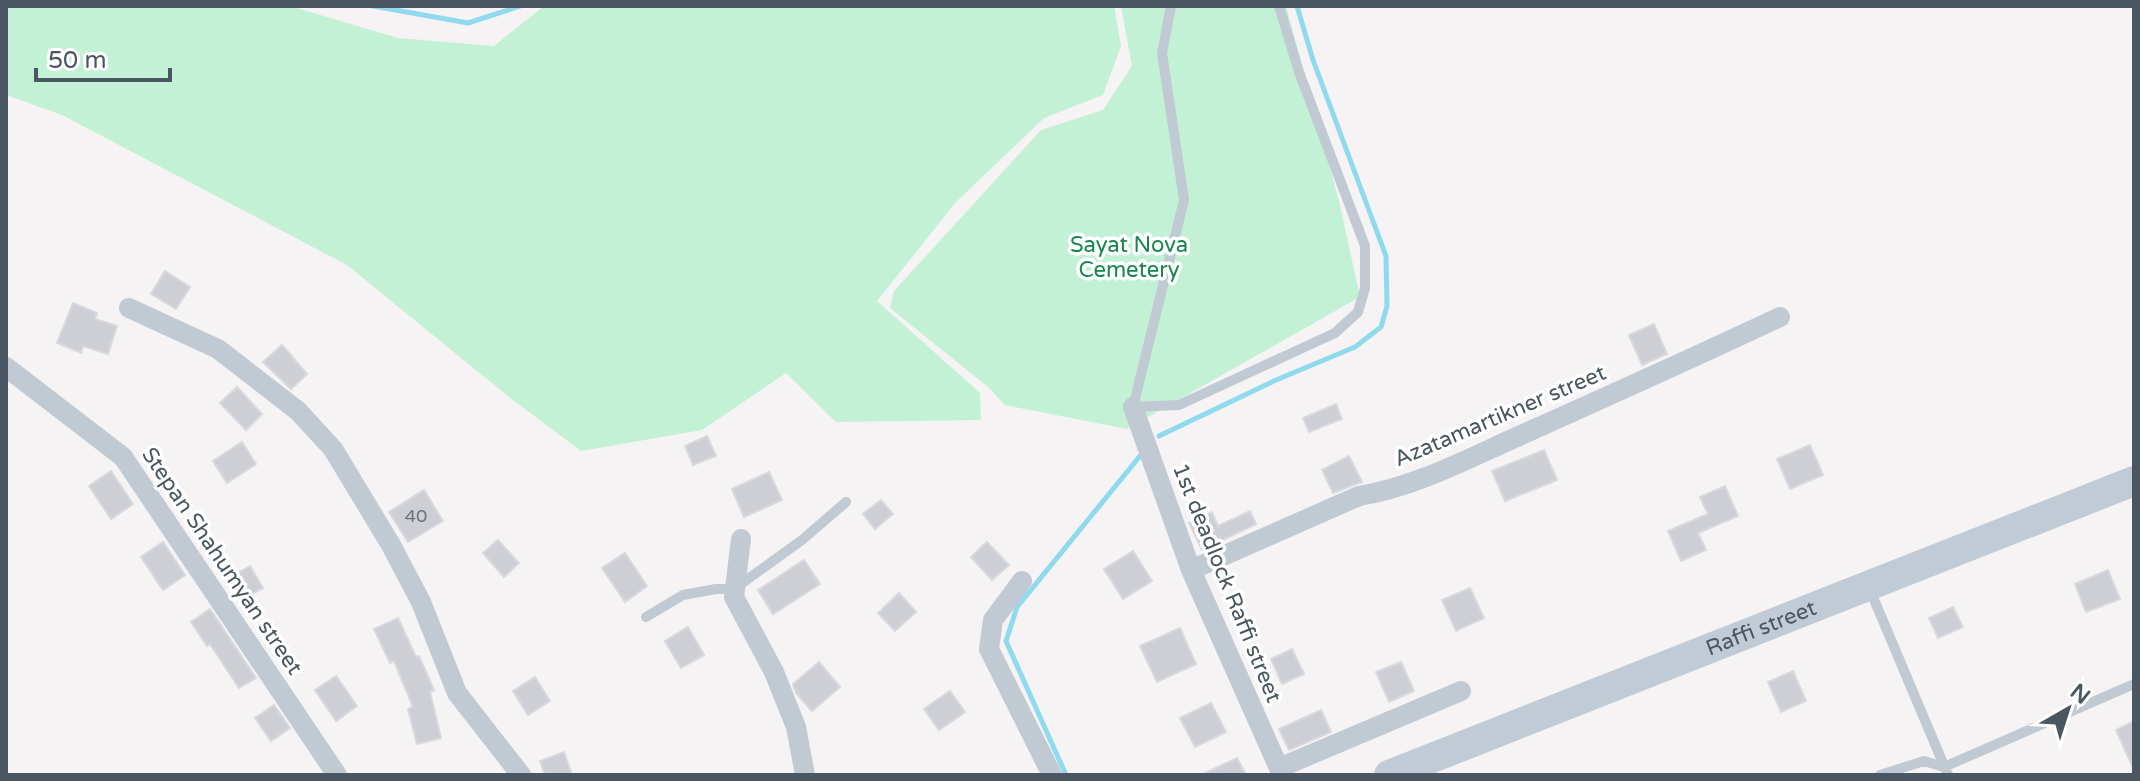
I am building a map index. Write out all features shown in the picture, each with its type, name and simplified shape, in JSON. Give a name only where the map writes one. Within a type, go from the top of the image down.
[{"type":"main road","name":"Raffi street","points":[[1389,775],[1444,760],[1867,585],[2134,481]]},
{"type":"street","points":[[129,308],[218,349],[298,411],[333,449],[391,545],[421,602],[457,693],[521,775]]},
{"type":"street","name":"Azatamartikner street","points":[[1191,570],[1359,496],[1425,477],[1644,381],[1780,317]]},
{"type":"street","name":"Stepan Shahumyan street","points":[[6,367],[123,457],[337,775]]},
{"type":"street","name":"1st deadlock Raffi street","points":[[1133,407],[1191,570],[1280,772]]},
{"type":"street","points":[[741,539],[734,597],[774,672],[796,727],[805,775]]},
{"type":"street","points":[[1022,581],[993,620],[989,649],[1052,775]]},
{"type":"street","points":[[1280,772],[1461,691]]},
{"type":"lane","points":[[1171,6],[1162,53],[1184,200],[1133,407],[1179,405],[1335,333],[1358,312],[1365,288],[1365,246],[1299,72],[1279,6]]},
{"type":"lane","points":[[646,617],[683,595],[734,589],[802,540],[846,502]]},
{"type":"lane","points":[[1867,585],[1946,771]]},
{"type":"lane","points":[[1880,775],[1924,761],[1946,771],[2134,684]]},
{"type":"green space","points":[[6,6],[290,6],[398,38],[494,46],[544,6],[1114,6],[1121,46],[1103,95],[1044,118],[956,202],[877,301],[980,393],[981,420],[836,422],[786,373],[702,430],[581,451],[509,397],[347,265],[62,115],[6,95]]},
{"type":"green space","name":"Sayat Nova Cemetery","points":[[1121,6],[1286,6],[1340,205],[1360,297],[1127,429],[1005,405],[988,387],[890,308],[894,291],[1041,130],[1103,110],[1132,66]]},
{"type":"building","points":[[165,271],[190,287],[176,309],[151,294]]},
{"type":"building","points":[[73,303],[97,313],[95,319],[117,326],[108,354],[83,346],[81,353],[57,343]]},
{"type":"building","points":[[1654,324],[1667,354],[1642,365],[1629,335]]},
{"type":"building","points":[[282,345],[307,374],[291,389],[263,362]]},
{"type":"building","points":[[237,387],[262,414],[246,430],[220,403]]},
{"type":"building","points":[[1336,404],[1342,419],[1309,432],[1303,418]]},
{"type":"building","points":[[707,436],[716,456],[693,465],[685,446]]},
{"type":"building","points":[[242,442],[256,464],[227,483],[213,461]]},
{"type":"building","points":[[1810,445],[1823,475],[1790,489],[1777,459]]},
{"type":"building","points":[[1544,450],[1557,480],[1505,501],[1492,471]]},
{"type":"building","points":[[1349,456],[1362,482],[1333,493],[1322,470]]},
{"type":"building","points":[[111,471],[133,504],[111,519],[89,486]]},
{"type":"building","points":[[769,472],[782,500],[744,517],[732,489]]},
{"type":"building","points":[[1725,486],[1738,516],[1698,533],[1706,550],[1681,561],[1668,531],[1708,514],[1700,497]]},
{"type":"building","points":[[424,490],[443,521],[408,542],[389,512]]},
{"type":"building","points":[[881,500],[893,514],[875,529],[863,514]]},
{"type":"building","points":[[1250,511],[1256,524],[1202,550],[1189,523],[1212,512],[1218,526]]},
{"type":"building","points":[[498,540],[519,563],[504,577],[483,553]]},
{"type":"building","points":[[163,542],[185,575],[163,590],[141,557]]},
{"type":"building","points":[[987,542],[1009,565],[992,580],[971,557]]},
{"type":"building","points":[[1133,551],[1152,581],[1123,599],[1104,569]]},
{"type":"building","points":[[625,553],[647,586],[625,602],[602,568]]},
{"type":"building","points":[[804,560],[820,584],[773,614],[758,590]]},
{"type":"building","points":[[250,566],[263,588],[241,600],[229,578]]},
{"type":"building","points":[[2108,570],[2120,599],[2086,612],[2075,584]]},
{"type":"building","points":[[1470,588],[1484,618],[1456,631],[1442,600]]},
{"type":"building","points":[[899,593],[916,612],[895,631],[878,613]]},
{"type":"building","points":[[1953,607],[1963,627],[1938,638],[1929,618]]},
{"type":"building","points":[[210,609],[256,678],[239,688],[210,644],[207,646],[191,622]]},
{"type":"building","points":[[398,618],[434,690],[430,692],[441,738],[417,744],[408,709],[413,707],[394,661],[390,663],[374,629]]},
{"type":"building","points":[[688,627],[704,655],[681,668],[665,641]]},
{"type":"building","points":[[1180,628],[1196,664],[1157,682],[1140,646]]},
{"type":"building","points":[[1292,649],[1304,674],[1282,684],[1271,659]]},
{"type":"building","points":[[819,662],[840,687],[812,711],[796,693],[793,684]]},
{"type":"building","points":[[1401,662],[1414,691],[1389,702],[1376,672]]},
{"type":"building","points":[[1793,671],[1806,701],[1781,712],[1768,682]]},
{"type":"building","points":[[336,676],[357,706],[336,721],[315,690]]},
{"type":"building","points":[[535,677],[550,701],[528,715],[513,691]]},
{"type":"building","points":[[950,691],[965,712],[939,730],[924,709]]},
{"type":"building","points":[[1211,703],[1226,732],[1195,747],[1180,718]]},
{"type":"building","points":[[274,705],[290,728],[271,741],[255,718]]},
{"type":"building","points":[[1321,710],[1331,732],[1289,750],[1279,729]]},
{"type":"building","points":[[2134,721],[2134,770],[2116,730]]},
{"type":"building","points":[[564,752],[572,775],[545,775],[540,761]]},
{"type":"building","points":[[1237,758],[1246,775],[1201,775]]},
{"type":"waterway","points":[[373,6],[468,23],[520,6]]},
{"type":"waterway","points":[[1159,436],[1276,380],[1355,347],[1381,327],[1387,306],[1386,256],[1313,60],[1297,6]]},
{"type":"waterway","points":[[1066,775],[1006,641],[1017,607],[1140,456]]}]
